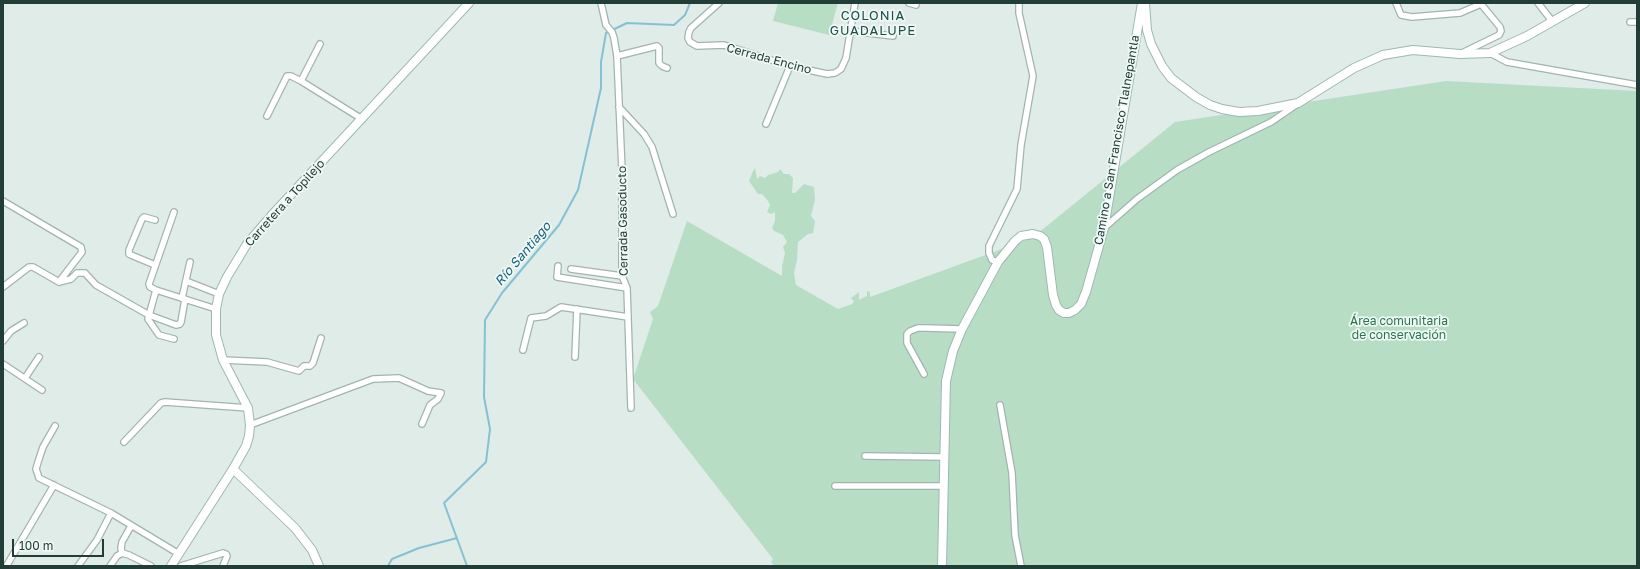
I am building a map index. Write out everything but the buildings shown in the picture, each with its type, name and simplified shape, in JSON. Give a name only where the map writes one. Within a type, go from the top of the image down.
[{"type":"street","name":"Carretera a Topilejo","points":[[172,566],[246,446],[250,426],[248,408],[223,360],[216,335],[216,309],[219,294],[229,272],[247,244],[272,215],[470,3]]},
{"type":"street","name":"Cerrada Gasoducto","points":[[601,3],[606,25],[612,32],[614,38],[617,56],[622,171],[622,276],[627,288],[630,408]]},
{"type":"street","name":"Cerrada Encino","points":[[719,3],[688,32],[690,42],[697,46],[724,45],[790,66],[826,74],[834,73],[841,69],[846,58],[851,31]]},
{"type":"street","points":[[855,3],[851,31],[893,36]]},
{"type":"street","points":[[909,3],[916,5]]},
{"type":"street","points":[[998,262],[992,260],[989,253],[989,246],[1016,189],[1021,145],[1033,76],[1019,13],[1019,3]]},
{"type":"street","name":"Camino a San Francisco Tlalnepantla","points":[[942,566],[946,381],[951,357],[962,330],[998,262],[1021,236],[1033,234],[1040,236],[1044,240],[1047,247],[1053,295],[1059,310],[1069,313],[1075,310],[1080,304],[1086,292],[1104,228],[1142,3]]},
{"type":"street","points":[[1145,3],[1147,30],[1151,44],[1159,60],[1171,78],[1196,97],[1222,109],[1239,112],[1258,111],[1298,103]]},
{"type":"street","points":[[1396,3],[1401,15],[1412,17],[1460,13],[1481,4],[1500,27],[1501,31],[1499,35],[1460,54]]},
{"type":"street","points":[[1538,3],[1552,21]]},
{"type":"street","points":[[1104,228],[1137,199],[1177,170],[1209,152],[1271,122],[1298,103],[1354,68],[1383,55],[1413,50],[1460,54],[1490,53],[1527,36],[1585,3]]},
{"type":"street","points":[[1630,22],[1637,22]]},
{"type":"street","points":[[301,82],[320,44]]},
{"type":"street","points":[[617,56],[657,46],[659,48],[659,63],[666,68]]},
{"type":"street","points":[[1490,53],[1507,62],[1637,85]]},
{"type":"street","points":[[766,124],[790,66]]},
{"type":"street","points":[[267,116],[285,78],[287,76],[291,76],[362,119]]},
{"type":"street","points":[[619,107],[644,134],[652,147],[673,214]]},
{"type":"street","points":[[3,200],[81,247],[82,252],[59,282]]},
{"type":"street","points":[[174,212],[155,265],[149,284],[150,287],[216,309]]},
{"type":"street","points":[[155,220],[144,217],[142,219],[129,250],[129,254],[155,265]]},
{"type":"street","points":[[3,287],[29,268],[33,268],[59,282],[71,279],[78,273],[86,273],[96,285],[149,315],[176,325],[180,324],[190,262]]},
{"type":"street","points":[[558,266],[557,277],[627,288]]},
{"type":"street","points":[[571,269],[622,276]]},
{"type":"street","points":[[186,281],[219,294]]},
{"type":"street","points":[[156,290],[149,315],[149,322],[159,335],[174,339]]},
{"type":"street","points":[[523,350],[531,318],[546,316],[561,307],[628,317]]},
{"type":"street","points":[[575,357],[577,309]]},
{"type":"street","points":[[3,340],[11,331],[24,323]]},
{"type":"street","points":[[924,374],[907,343],[907,334],[918,328],[962,330]]},
{"type":"street","points":[[223,360],[267,362],[299,371],[303,367],[310,366],[313,363],[321,338]]},
{"type":"street","points":[[25,378],[40,357]]},
{"type":"street","points":[[3,364],[42,390]]},
{"type":"street","points":[[250,426],[373,379],[387,378],[399,378],[428,391],[440,393],[438,399],[430,405],[422,424]]},
{"type":"street","points":[[124,442],[161,403],[165,402],[248,408]]},
{"type":"street","points":[[1000,405],[1012,473],[1015,535],[1021,566]]},
{"type":"street","points":[[55,426],[43,447],[38,462],[36,469],[39,478],[111,513],[179,554]]},
{"type":"street","points":[[865,456],[944,457]]},
{"type":"street","points":[[233,469],[295,528],[312,550],[319,566]]},
{"type":"street","points":[[7,565],[54,485]]},
{"type":"street","points":[[835,486],[944,486]]},
{"type":"street","points":[[78,566],[97,540],[111,513]]},
{"type":"street","points":[[122,554],[122,542],[131,526]]},
{"type":"street","points":[[181,566],[223,553],[227,556],[223,566]]},
{"type":"street","points":[[110,566],[117,556],[122,554],[129,555],[151,566]]},
{"type":"green space","points":[[778,3],[838,3],[829,35],[773,21]]},
{"type":"green space","name":"Área comunitaria de conservación","points":[[1446,81],[1637,91],[1637,566],[774,566],[771,562],[773,559],[633,379],[653,319],[650,312],[658,306],[687,221],[782,276],[782,266],[785,253],[783,247],[787,242],[783,235],[774,231],[772,228],[775,221],[775,212],[771,214],[767,212],[770,205],[768,201],[762,194],[758,194],[749,181],[755,168],[757,179],[760,176],[765,178],[768,175],[778,172],[780,169],[784,174],[789,174],[793,178],[792,193],[795,193],[804,184],[814,187],[815,199],[811,216],[815,221],[813,233],[808,234],[798,242],[797,260],[794,273],[796,285],[838,309],[852,304],[854,301],[851,298],[859,292],[859,300],[867,296],[867,291],[870,292],[870,297],[1032,238],[1175,122]]},
{"type":"waterway","name":"Río Santiago","points":[[467,566],[444,503],[486,462],[490,429],[484,397],[485,320],[502,293],[559,225],[578,190],[601,88],[601,62],[606,33],[627,23],[674,25],[685,15],[690,3]]},
{"type":"waterway","points":[[388,566],[392,559],[419,548],[457,538]]},
{"type":"district","name":"COLONIA GUADALUPE","points":[[873,24]]}]
